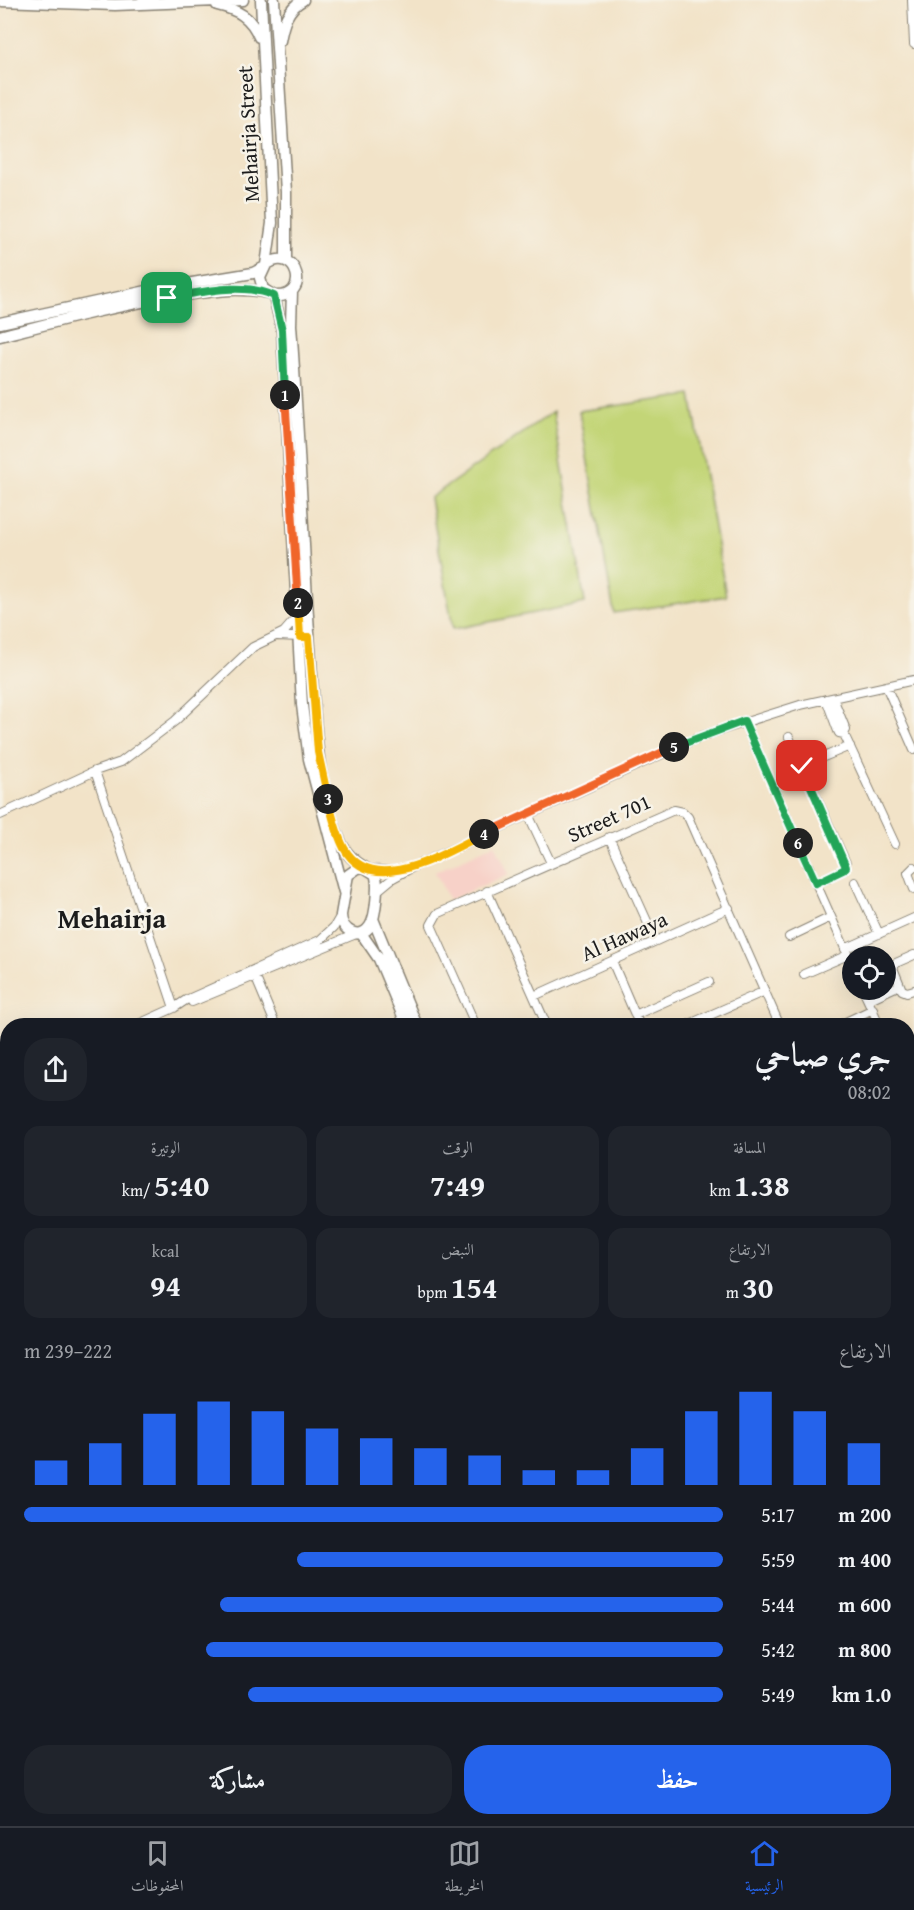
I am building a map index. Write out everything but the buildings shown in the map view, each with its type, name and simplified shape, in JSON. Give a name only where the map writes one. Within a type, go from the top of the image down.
[{"type":"street","points":[[53,2],[72,0]]},
{"type":"street","points":[[0,1],[115,4],[243,0]]},
{"type":"street","name":"Mehairja Street","points":[[261,0],[272,224],[265,266]]},
{"type":"street","name":"Mehairja Street","points":[[274,0],[286,192],[286,261]]},
{"type":"street","points":[[277,56],[287,15],[296,4],[303,0]]},
{"type":"street","points":[[912,0],[914,44]]},
{"type":"street","points":[[206,2],[242,14],[255,27],[262,46]]},
{"type":"street","points":[[0,323],[156,289],[253,273],[276,260],[291,264],[297,274],[292,291],[291,325],[305,637],[318,752],[323,779],[341,842],[350,857],[377,878],[373,919],[369,928],[358,933],[184,1006],[174,1008]]},
{"type":"street","points":[[265,266],[261,273],[261,284],[271,295],[282,330],[298,615],[305,637],[302,705],[309,759],[344,892]]},
{"type":"street","points":[[0,336],[131,304],[167,298],[236,288],[280,297],[292,291]]},
{"type":"street","points":[[0,814],[95,771],[121,762],[175,721],[253,648],[292,625],[298,615]]},
{"type":"street","points":[[275,636],[305,637]]},
{"type":"street","points":[[376,892],[393,878],[413,867],[681,744],[744,721],[830,698],[914,680]]},
{"type":"street","points":[[886,686],[914,750]]},
{"type":"street","points":[[830,698],[838,731],[844,734],[895,844]]},
{"type":"street","points":[[744,721],[843,946]]},
{"type":"street","points":[[789,737],[846,863],[843,870],[816,883]]},
{"type":"street","points":[[802,766],[850,746]]},
{"type":"street","points":[[95,771],[174,1008]]},
{"type":"street","name":"Street 701","points":[[472,1018],[431,925],[439,913],[671,810],[683,812],[687,817],[729,908]]},
{"type":"street","name":"Street 701","points":[[528,814],[551,863]]},
{"type":"street","points":[[609,837],[656,941]]},
{"type":"street","points":[[404,1018],[379,959],[358,933],[346,930],[340,915],[348,875],[358,868],[391,871],[413,867]]},
{"type":"street","points":[[914,867],[908,873],[914,889]]},
{"type":"street","points":[[855,882],[879,934]]},
{"type":"street","points":[[487,891],[544,1018]]},
{"type":"street","points":[[729,908],[777,1018]]},
{"type":"street","name":"Al Hawaya","points":[[534,996],[729,908]]},
{"type":"street","points":[[154,1018],[186,1000],[320,940],[330,932],[340,915]]},
{"type":"street","points":[[789,937],[831,917]]},
{"type":"street","points":[[857,946],[914,918]]},
{"type":"street","points":[[373,919],[414,1018]]},
{"type":"street","points":[[804,974],[842,954]]},
{"type":"street","points":[[896,964],[914,955]]},
{"type":"street","points":[[612,961],[636,1018]]},
{"type":"street","points":[[255,976],[273,1018]]},
{"type":"street","points":[[896,976],[904,991],[914,990]]},
{"type":"street","points":[[635,1015],[709,982]]},
{"type":"street","points":[[896,987],[900,985]]},
{"type":"street","points":[[704,1018],[765,991]]},
{"type":"street","points":[[868,1000],[877,1018]]},
{"type":"street","points":[[854,1018],[873,1009]]},
{"type":"shaded area","points":[[495,844],[509,874],[449,900],[435,872]]},
{"type":"green space","points":[[691,395],[726,596],[614,613],[579,411]]},
{"type":"green space","points":[[553,412],[585,603],[453,629],[430,498]]},
{"type":"district","name":"Mehairja","points":[[112,918]]},
{"type":"route","points":[[167,298],[236,288],[268,293],[274,296],[276,301],[282,330],[288,464],[300,637],[309,637],[318,752],[329,803],[341,842],[350,857],[359,864],[379,871],[413,867],[681,744],[744,721],[816,883],[843,870],[846,863],[802,766]]}]
